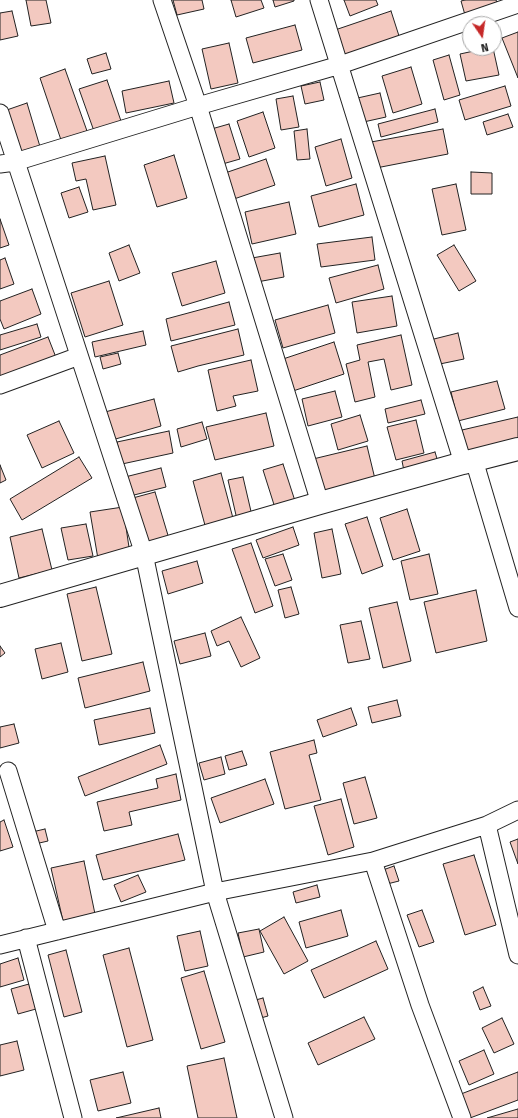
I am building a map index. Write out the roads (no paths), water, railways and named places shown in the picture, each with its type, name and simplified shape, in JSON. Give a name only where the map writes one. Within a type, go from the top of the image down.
[{"type":"street","points":[[162,0],[198,106],[320,503]]},
{"type":"street","points":[[320,0],[469,462],[518,608]]},
{"type":"street","points":[[8,163],[340,65],[518,4]]},
{"type":"street","points":[[0,113],[8,163],[79,356],[144,554],[215,892],[284,1118]]},
{"type":"street","points":[[0,384],[79,356]]},
{"type":"street","points":[[0,596],[320,503],[518,449]]},
{"type":"street","points":[[8,771],[57,931]]},
{"type":"street","points":[[0,945],[215,892],[373,861],[487,825],[518,810]]},
{"type":"street","points":[[487,825],[518,955]]},
{"type":"street","points":[[373,861],[420,1006],[462,1118]]},
{"type":"street","points":[[26,938],[72,1118]]}]
